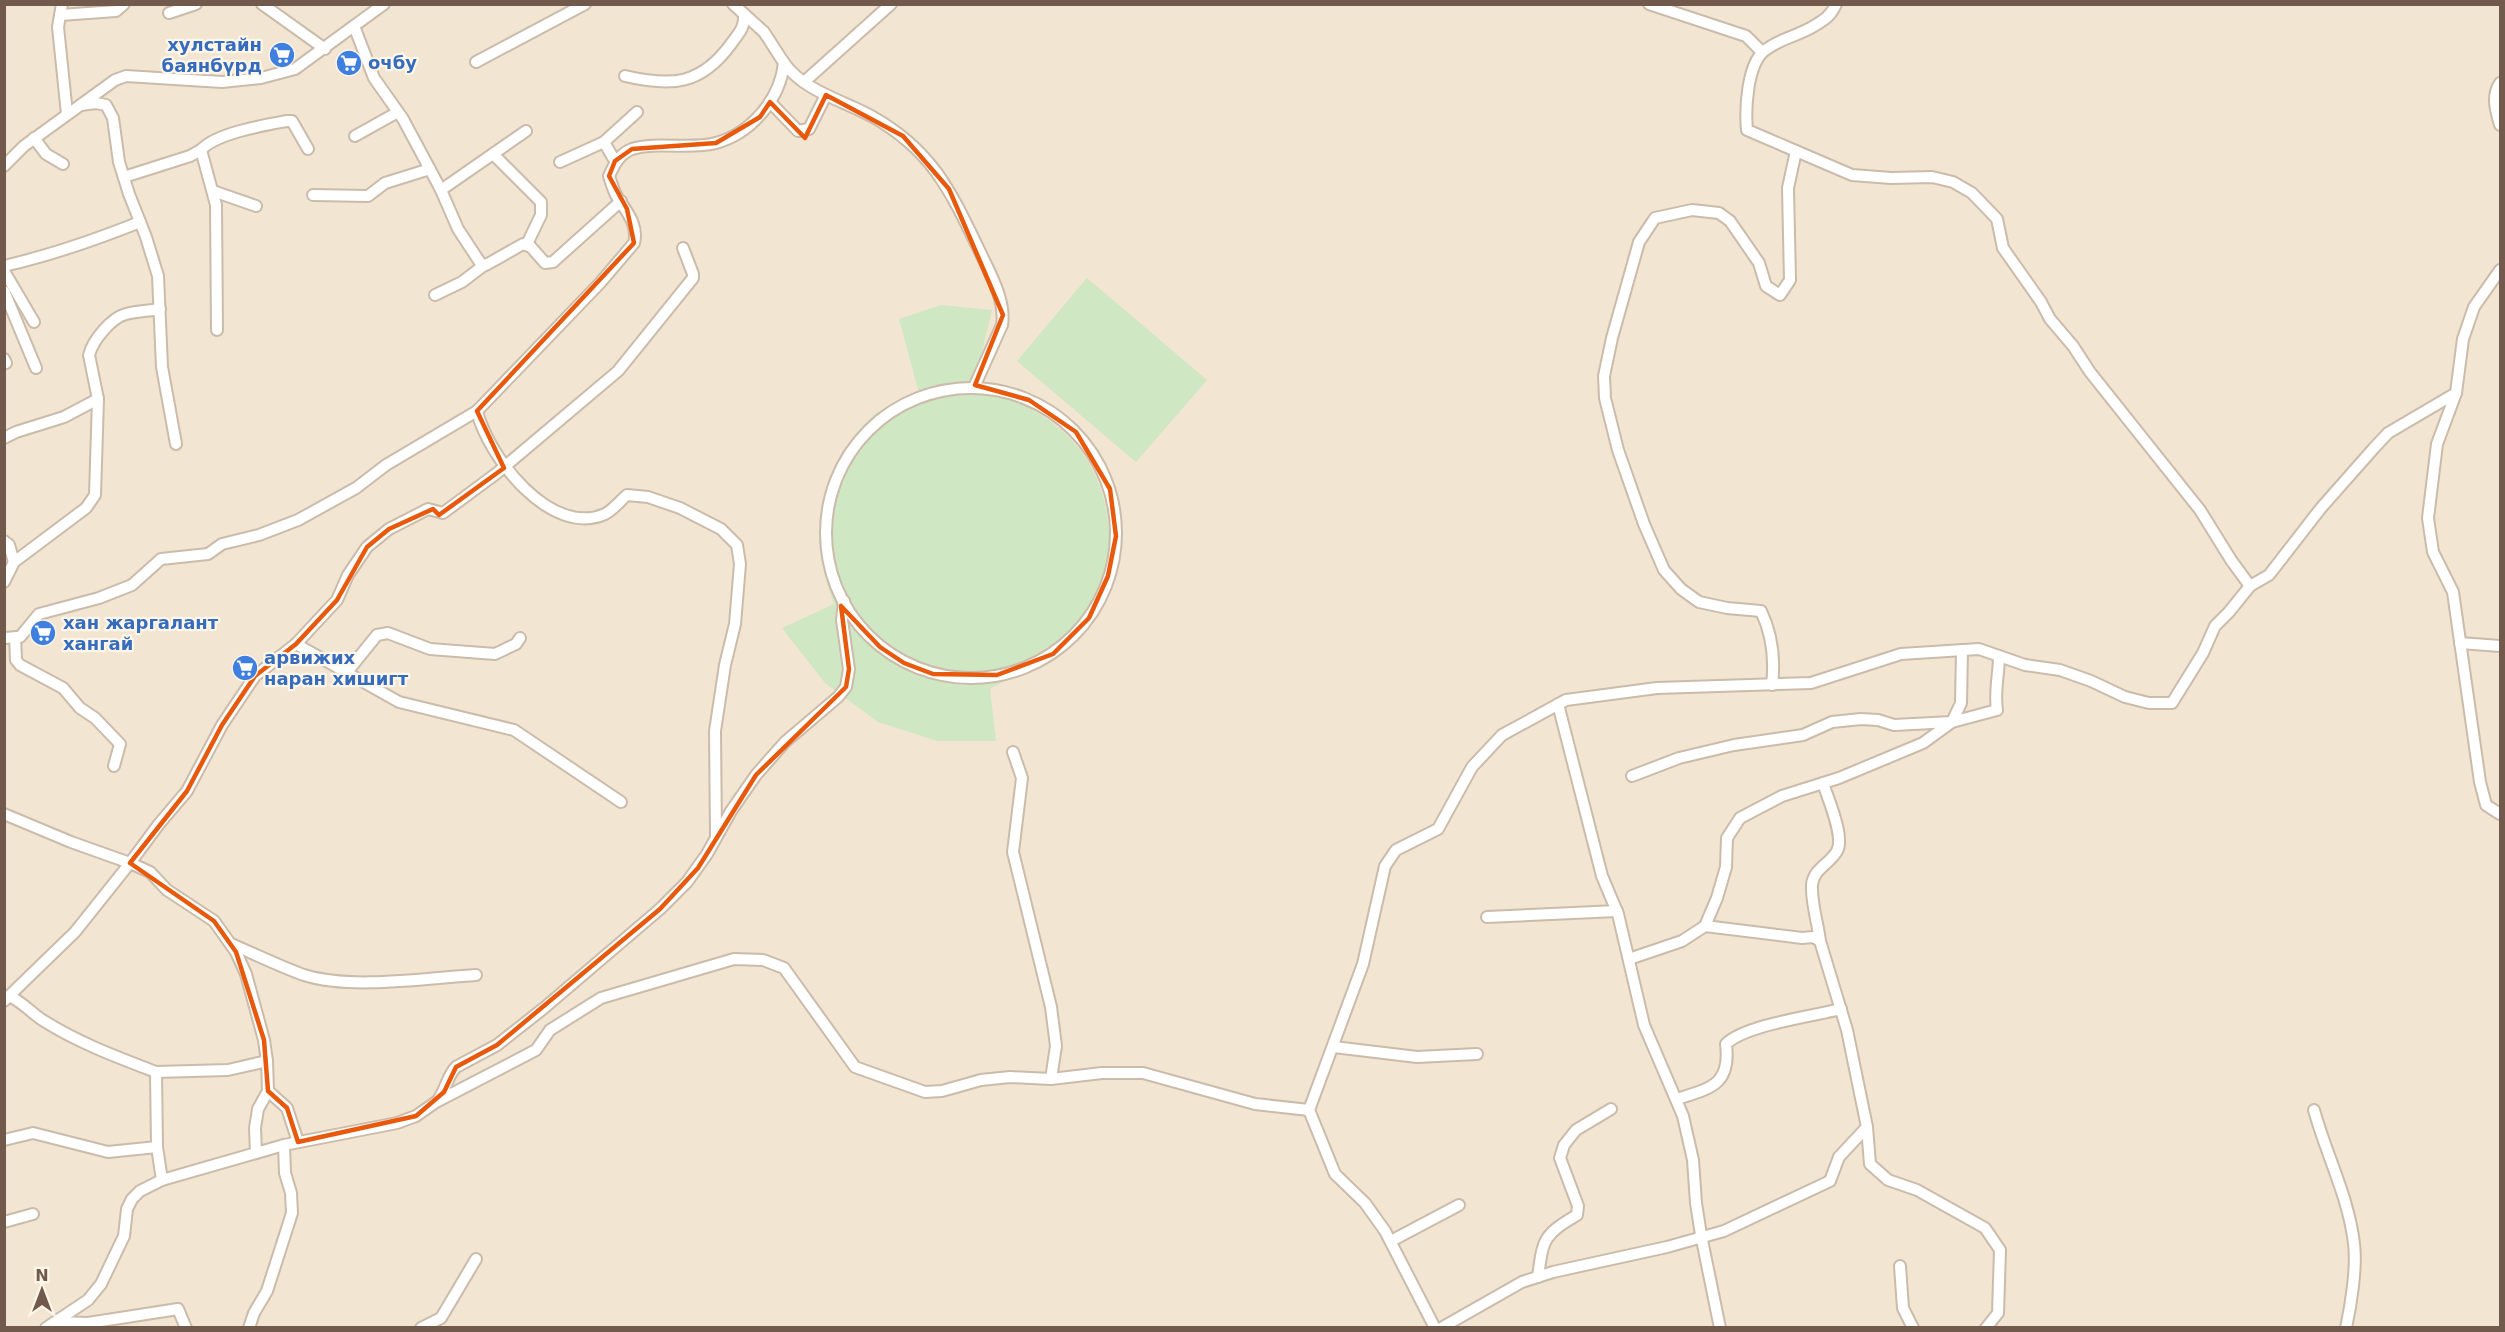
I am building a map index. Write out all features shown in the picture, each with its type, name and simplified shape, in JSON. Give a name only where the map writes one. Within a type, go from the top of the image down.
[{"type":"street","points":[[67,114],[58,27],[61,10],[116,11],[124,4]]},
{"type":"street","points":[[169,13],[196,4]]},
{"type":"street","points":[[262,4],[325,48]]},
{"type":"street","points":[[4,165],[34,138],[115,80],[126,76],[222,82],[261,78],[296,69],[384,4]]},
{"type":"street","points":[[476,62],[585,4]]},
{"type":"street","points":[[733,4],[764,32],[794,77],[873,117],[903,136],[929,160],[949,189],[987,268],[1004,315],[1002,326],[975,385]]},
{"type":"street","points":[[804,82],[891,4]]},
{"type":"street","points":[[1649,4],[1746,36],[1762,51]]},
{"type":"street","points":[[1836,4],[1831,15],[1799,35],[1762,51],[1749,84],[1745,107],[1748,130],[1852,175],[1891,178],[1932,177],[1953,182],[1972,193],[1997,219],[2003,248],[2041,302],[2050,320],[2073,346],[2090,372],[2200,510],[2230,560],[2250,586]]},
{"type":"street","points":[[625,76],[672,82],[696,77],[723,54],[744,25],[744,15]]},
{"type":"street","points":[[354,26],[374,78],[398,112],[441,190],[459,229],[483,266]]},
{"type":"street","points":[[114,766],[120,744],[95,718],[80,708],[63,688],[20,665],[16,660],[10,637],[20,637],[39,614],[99,598],[132,585],[161,559],[208,554],[222,544],[259,535],[298,520],[356,488],[386,465],[477,411],[600,283],[634,243],[636,235],[627,209],[615,194],[609,176],[615,161],[632,149],[716,143],[737,132],[760,117],[782,79],[784,63]]},
{"type":"street","points":[[2500,83],[2496,89],[2494,108],[2500,125]]},
{"type":"street","points":[[770,102],[798,131],[809,129],[826,95]]},
{"type":"street","points":[[78,106],[96,103],[106,105],[113,118],[124,177],[158,276],[162,367],[176,444]]},
{"type":"street","points":[[354,136],[398,112]]},
{"type":"street","points":[[560,162],[604,142],[637,112]]},
{"type":"street","points":[[124,177],[190,156],[201,150],[207,143],[245,130],[287,121],[292,121],[308,149]]},
{"type":"street","points":[[441,190],[526,130]]},
{"type":"street","points":[[34,138],[46,154],[63,164]]},
{"type":"street","points":[[604,142],[615,161]]},
{"type":"street","points":[[201,150],[213,191],[217,216],[217,330]]},
{"type":"street","points":[[1772,685],[1774,666],[1767,625],[1761,611],[1727,608],[1699,602],[1681,589],[1664,570],[1644,524],[1618,450],[1605,398],[1604,376],[1612,338],[1639,242],[1655,218],[1692,210],[1719,213],[1730,221],[1759,263],[1766,286],[1780,295],[1790,280],[1788,188],[1796,151]]},
{"type":"street","points":[[493,154],[541,202],[541,215],[527,244]]},
{"type":"street","points":[[313,195],[368,196],[385,183],[430,169]]},
{"type":"street","points":[[213,191],[256,206]]},
{"type":"street","points":[[527,244],[545,263],[553,262],[621,201]]},
{"type":"street","points":[[4,266],[67,250],[140,222]]},
{"type":"street","points":[[435,295],[462,282],[483,266],[519,245],[527,244]]},
{"type":"street","points":[[7,999],[68,940],[119,880],[159,824],[188,791],[210,744],[255,676],[296,644],[337,600],[348,575],[367,547],[389,529],[428,508],[443,513],[503,467],[618,371],[693,278],[682,248]]},
{"type":"street","points":[[2500,270],[2474,307],[2463,339],[2456,393],[2437,444],[2428,518],[2433,552],[2453,592],[2486,805],[2500,814]]},
{"type":"street","points":[[4,271],[34,322]]},
{"type":"street","points":[[4,291],[36,369]]},
{"type":"street","points":[[4,582],[14,562],[86,508],[95,495],[98,399],[89,355],[90,349],[108,326],[124,314],[160,309]]},
{"type":"street","points":[[975,385],[1029,400],[1055,414],[1076,432],[1101,467],[1110,489],[1116,536],[1108,576],[1089,618],[1070,640],[1053,654],[997,675],[967,677],[933,674],[904,663],[880,647],[855,621],[844,601],[829,559],[827,532],[829,506],[841,471],[854,447],[879,423],[913,400],[975,385]]},
{"type":"street","points":[[1435,1328],[1391,1241],[1365,1203],[1335,1174],[1309,1110],[1363,964],[1385,866],[1396,850],[1438,830],[1472,767],[1502,735],[1566,700],[1647,689],[1811,683],[1901,654],[1979,649],[2025,665],[2060,670],[2091,681],[2125,698],[2149,704],[2172,704],[2204,653],[2215,626],[2250,586],[2269,575],[2321,508],[2388,433],[2456,393]]},
{"type":"street","points":[[4,438],[64,417],[98,399]]},
{"type":"street","points":[[477,411],[484,431],[503,467],[527,491],[552,509],[576,519],[606,514],[627,495],[644,496],[680,508],[720,529],[736,545],[740,564],[735,624],[725,665],[715,731],[716,836]]},
{"type":"street","points":[[4,541],[9,545],[14,562]]},
{"type":"street","points":[[436,1102],[444,1092],[451,1072],[456,1067],[497,1045],[660,909],[698,868],[716,836],[756,775],[770,758],[838,698],[846,687],[849,669],[842,620],[844,601]]},
{"type":"street","points":[[347,672],[377,635],[388,633],[430,649],[495,654],[516,644],[520,638]]},
{"type":"street","points":[[2460,643],[2500,646]]},
{"type":"street","points":[[296,644],[399,702],[514,730],[621,802]]},
{"type":"street","points":[[1629,959],[1682,941],[1705,926],[1717,897],[1725,867],[1726,838],[1740,818],[1782,796],[1823,783],[1923,743],[1952,722],[1961,703],[1962,650]]},
{"type":"street","points":[[1632,776],[1679,758],[1734,745],[1803,735],[1832,722],[1861,719],[1894,725],[1952,722],[1997,710],[1995,688],[1999,675],[1999,656]]},
{"type":"street","points":[[1558,704],[1602,876],[1617,911],[1644,1025],[1652,1049],[1677,1099],[1693,1160],[1696,1203],[1720,1328]]},
{"type":"street","points":[[1012,752],[1022,778],[1012,852],[1051,1007],[1056,1046],[1051,1079]]},
{"type":"street","points":[[1823,783],[1840,843],[1837,853],[1817,872],[1812,884],[1820,941],[1841,1009],[1866,1116],[1870,1164],[1888,1180],[1917,1190],[1985,1228],[2000,1250],[1998,1313],[1986,1328]]},
{"type":"street","points":[[4,814],[150,872],[167,890],[214,921],[236,952],[246,974],[264,1040],[268,1091],[258,1109],[255,1128],[256,1153]]},
{"type":"street","points":[[1487,917],[1617,911]]},
{"type":"street","points":[[1705,926],[1802,938],[1813,937],[1820,941]]},
{"type":"street","points":[[228,942],[306,975],[335,980],[370,982],[476,975]]},
{"type":"street","points":[[64,1324],[101,1284],[124,1236],[127,1209],[132,1199],[140,1191],[162,1180],[284,1145],[397,1123],[416,1116],[436,1102],[536,1050],[550,1030],[601,998],[734,959],[748,958],[774,963],[788,971],[855,1067],[891,1082],[925,1092],[1006,1077],[1051,1079],[1102,1073],[1147,1074],[1255,1104],[1309,1110]]},
{"type":"street","points":[[7,999],[20,1001],[42,1020],[99,1050],[156,1072],[228,1070],[267,1061]]},
{"type":"street","points":[[1677,1099],[1706,1090],[1722,1077],[1727,1070],[1726,1044],[1744,1033],[1841,1009]]},
{"type":"street","points":[[1334,1047],[1417,1057],[1477,1054]]},
{"type":"street","points":[[156,1072],[157,1147],[162,1180]]},
{"type":"street","points":[[268,1091],[286,1108],[298,1142]]},
{"type":"street","points":[[1538,1277],[1543,1240],[1560,1225],[1577,1215],[1578,1206],[1560,1158],[1563,1145],[1576,1130],[1611,1109]]},
{"type":"street","points":[[2314,1110],[2347,1211],[2354,1245],[2350,1308],[2346,1328]]},
{"type":"street","points":[[1441,1328],[1522,1282],[1724,1231],[1830,1181],[1839,1157],[1867,1127]]},
{"type":"street","points":[[4,1140],[33,1133],[108,1152],[157,1147]]},
{"type":"street","points":[[249,1328],[254,1312],[267,1291],[292,1213],[291,1193],[285,1173],[284,1145]]},
{"type":"street","points":[[1391,1241],[1459,1205]]},
{"type":"street","points":[[4,1222],[33,1214]]},
{"type":"street","points":[[420,1328],[441,1318],[476,1259]]},
{"type":"street","points":[[1900,1266],[1903,1308],[1913,1328]]},
{"type":"street","points":[[46,1328],[178,1309],[186,1328]]},
{"type":"highlighted area","points":[[826,95],[903,136],[949,189],[1003,315],[975,385],[1029,400],[1076,432],[1110,489],[1116,536],[1108,576],[1089,618],[1053,654],[997,675],[933,674],[904,663],[880,647],[841,606],[849,669],[846,687],[756,775],[698,868],[660,909],[497,1045],[456,1067],[444,1092],[416,1116],[298,1142],[287,1108],[268,1091],[264,1040],[236,952],[214,921],[130,863],[187,791],[222,725],[255,676],[296,644],[337,600],[367,547],[389,529],[433,509],[439,515],[504,468],[477,411],[634,243],[627,209],[609,176],[615,161],[632,149],[716,143],[760,117],[770,102],[805,138]]},
{"type":"shaded area","points":[[5,5],[2500,5],[2500,1327],[5,1328]]},
{"type":"green space","points":[[1087,278],[1207,380],[1136,462],[1017,361]]},
{"type":"green space","points":[[941,305],[992,310],[973,388],[1009,393],[1019,398],[1068,436],[1084,456],[1097,478],[1105,502],[1109,527],[1109,553],[1104,578],[1095,602],[1082,624],[1063,645],[1028,669],[990,689],[996,741],[937,741],[878,722],[825,683],[782,628],[834,604],[820,549],[822,516],[831,482],[848,447],[869,420],[881,410],[919,393],[899,319]]},
{"type":"place","name":"хулстайн баянбүрд","points":[[282,55]]},
{"type":"place","name":"очбу","points":[[349,63]]},
{"type":"place","name":"хан жаргалант хангай","points":[[43,633]]},
{"type":"place","name":"арвижих наран хишигт","points":[[245,668]]}]
